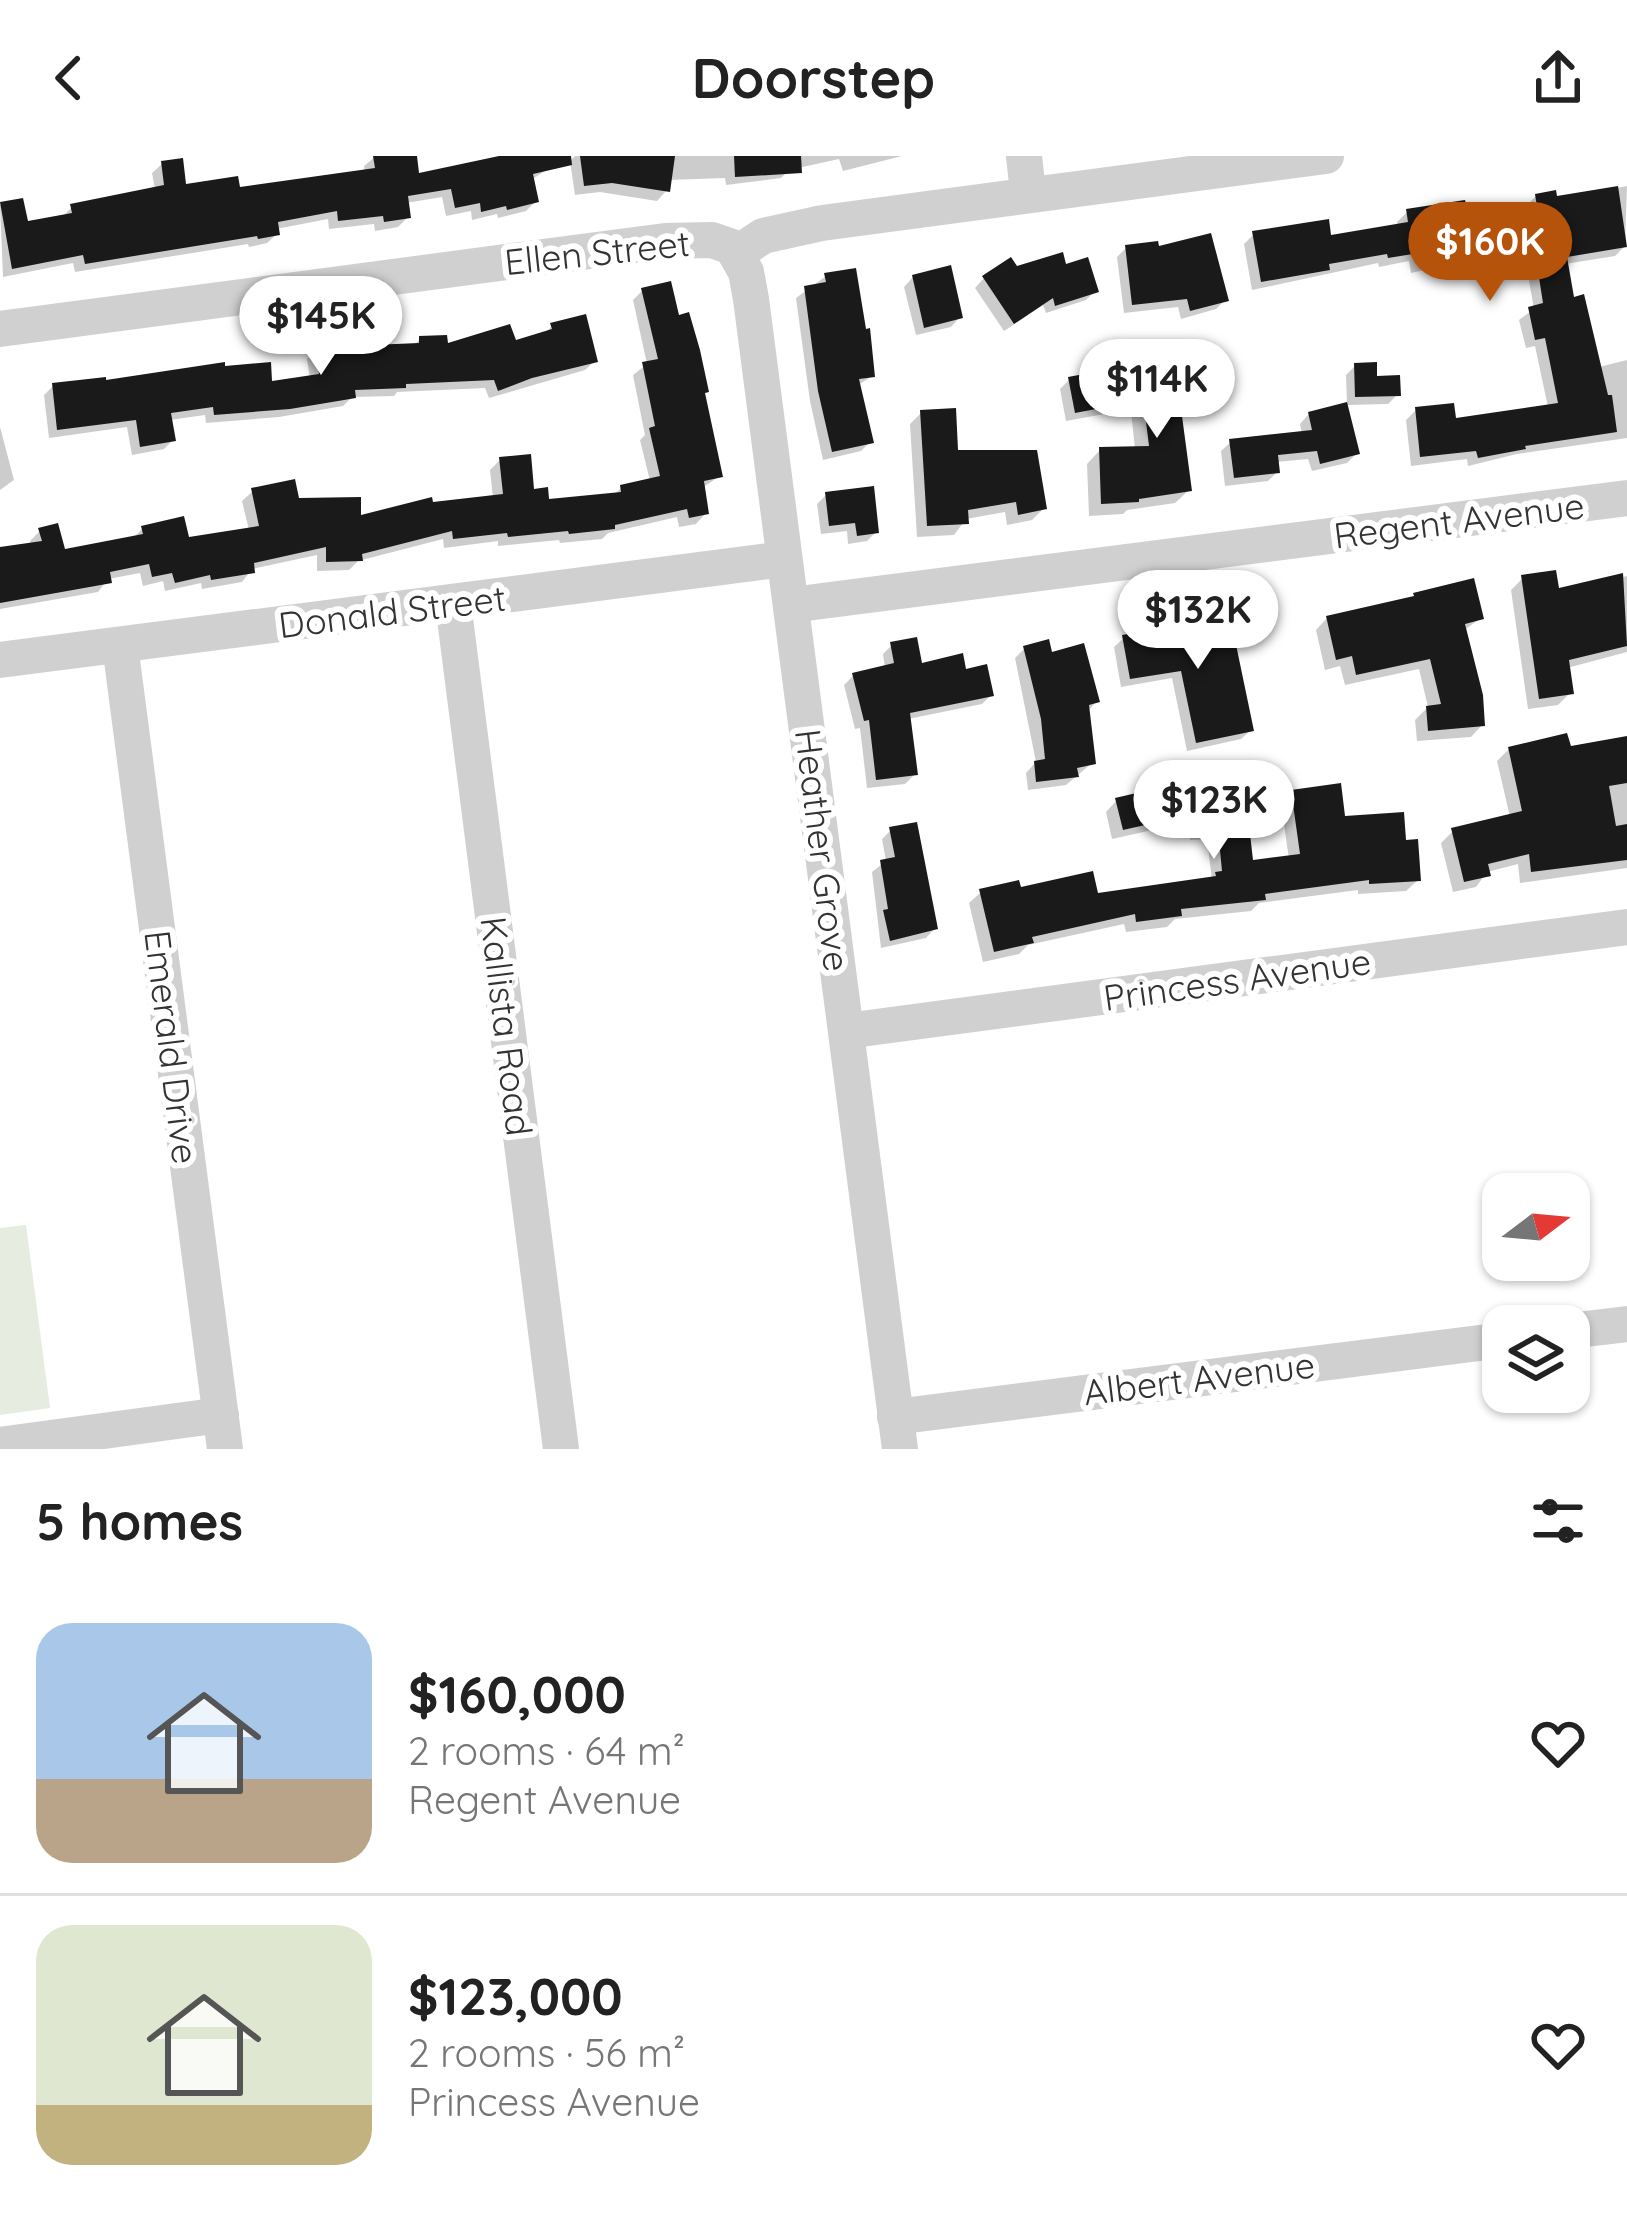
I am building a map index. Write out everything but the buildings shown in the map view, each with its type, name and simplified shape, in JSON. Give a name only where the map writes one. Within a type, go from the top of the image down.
[{"type":"street","points":[[1024,156],[1028,193]]},
{"type":"street","name":"Ellen Street","points":[[0,329],[665,241],[712,240],[732,247],[736,254],[763,236],[822,223],[1326,156]]},
{"type":"street","name":"Heather Grove","points":[[736,254],[746,272],[751,299],[897,1433]]},
{"type":"street","name":"Regent Avenue","points":[[791,605],[1627,498]]},
{"type":"street","name":"Donald Street","points":[[0,660],[784,559]]},
{"type":"street","name":"Kallista Road","points":[[453,603],[561,1449]]},
{"type":"street","name":"Emerald Drive","points":[[120,645],[223,1432]]},
{"type":"street","name":"Princess Avenue","points":[[846,1031],[1627,927]]},
{"type":"street","points":[[1590,1328],[1627,1324]]},
{"type":"street","name":"Albert Avenue","points":[[897,1433],[1482,1343]]},
{"type":"street","points":[[0,1445],[223,1432]]},
{"type":"shaded area","points":[[26,1225],[50,1408],[0,1415],[0,1228]]}]
